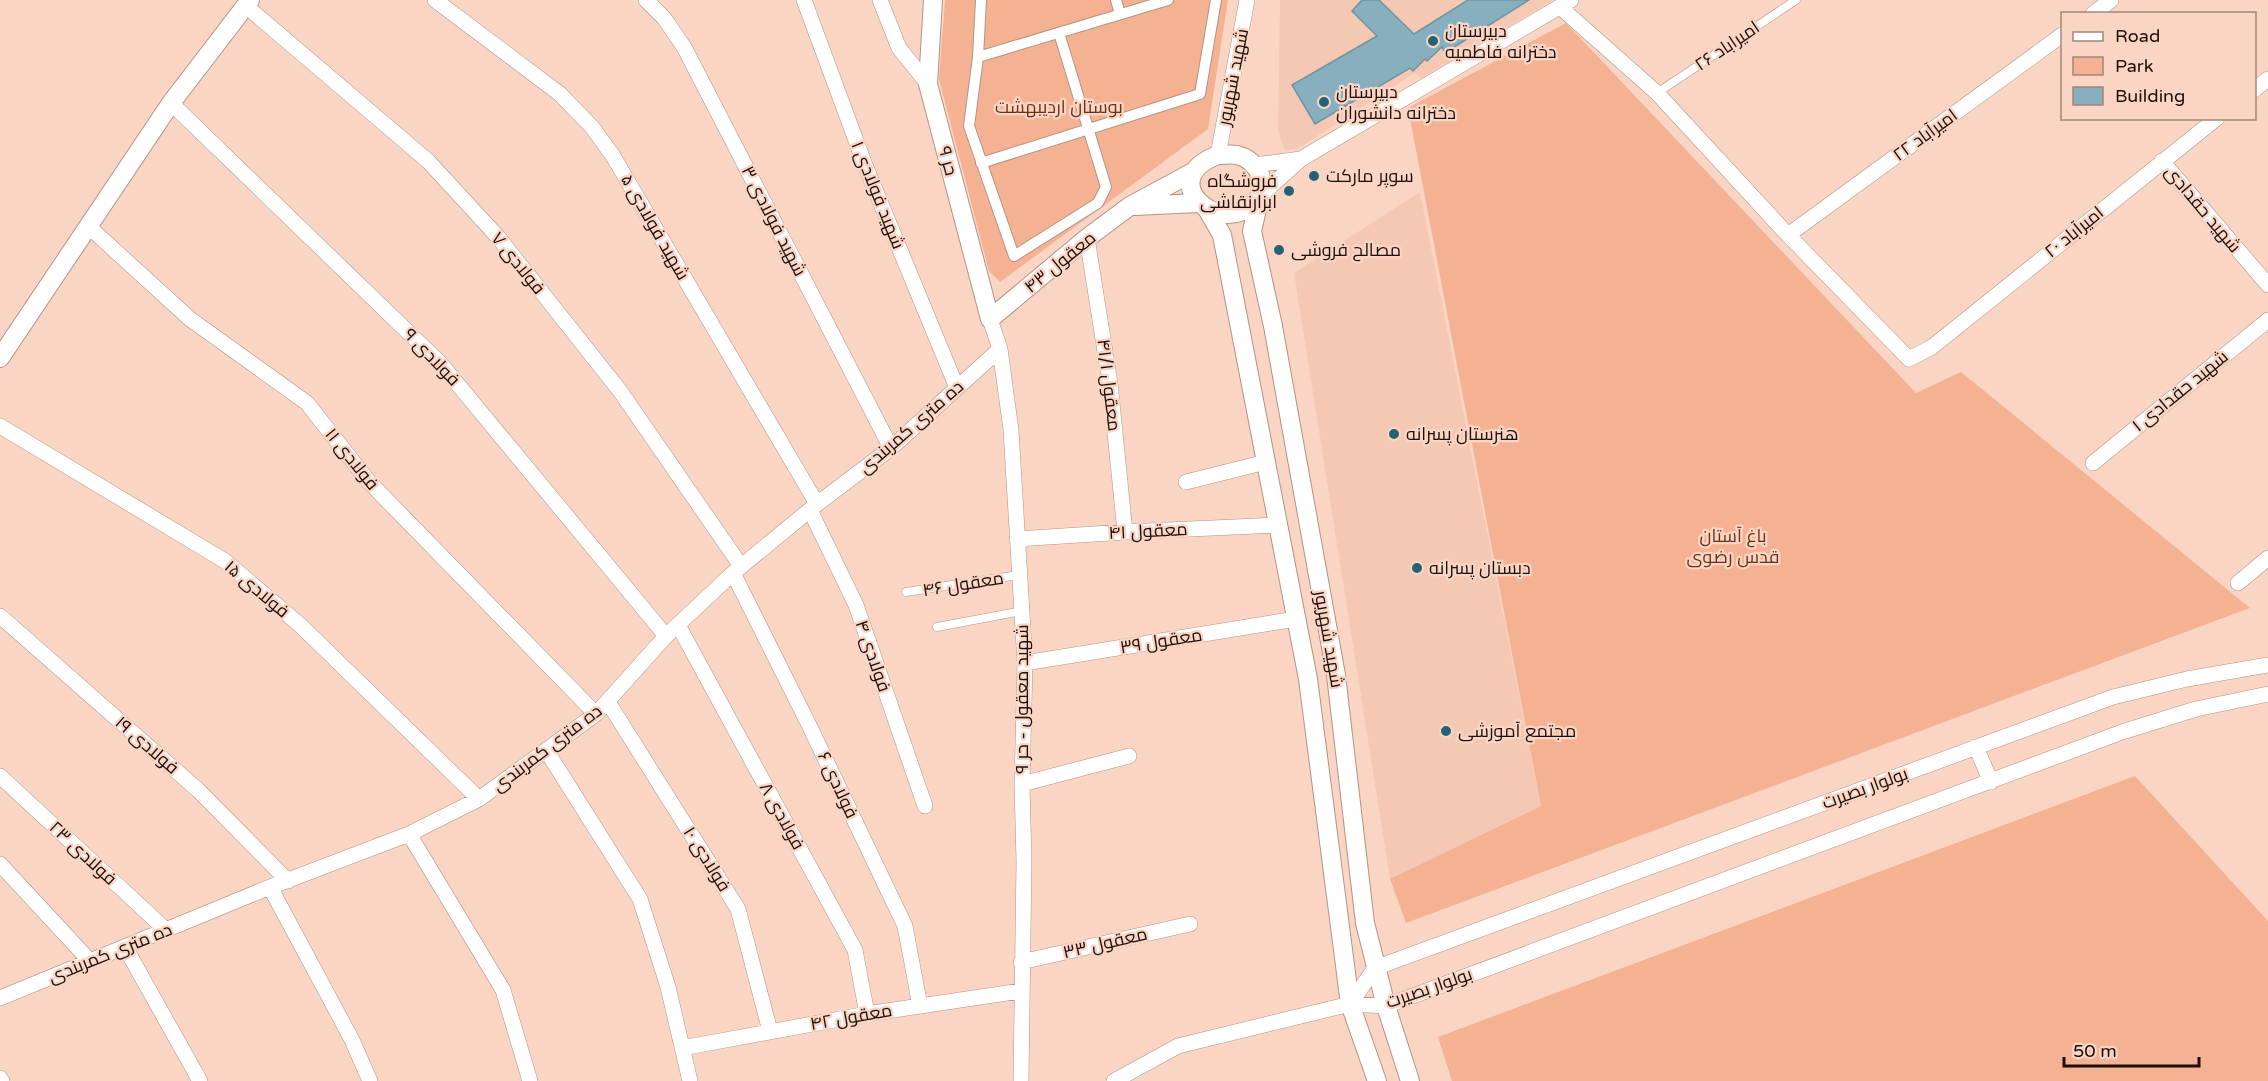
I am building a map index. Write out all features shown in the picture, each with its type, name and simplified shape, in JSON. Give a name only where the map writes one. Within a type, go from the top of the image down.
[{"type":"street","name":"شهید فولادی ۵","points":[[435,0],[560,94],[592,127],[613,156],[814,507]]},
{"type":"street","name":"شهید فولادی ۳","points":[[646,0],[664,18],[684,47],[891,448]]},
{"type":"street","name":"شهید فولادی ۱","points":[[804,0],[865,165],[957,388]]},
{"type":"street","points":[[880,0],[898,48],[928,84]]},
{"type":"street","name":"حر ۹","points":[[933,0],[928,84],[990,319]]},
{"type":"street","points":[[981,0],[978,57],[969,126],[1014,256],[1098,203],[1106,187],[1059,33]]},
{"type":"street","points":[[1116,0],[1120,14]]},
{"type":"street","points":[[978,57],[1168,0]]},
{"type":"street","points":[[981,163],[1200,94],[1216,0]]},
{"type":"street","name":"شهید شهریور","points":[[1218,155],[1247,0]]},
{"type":"street","points":[[2095,12],[2111,0]]},
{"type":"street","points":[[0,358],[171,103],[248,3]]},
{"type":"street","name":"فولادی ۷","points":[[248,3],[428,161],[498,237],[620,391],[737,569]]},
{"type":"street","points":[[1260,196],[1263,186],[1261,174],[1254,165],[1237,155],[1218,155],[1200,163],[1189,183],[1192,194],[1203,206],[1216,213],[1234,213],[1253,205],[1301,159],[1566,3],[1658,93],[1788,235]]},
{"type":"street","name":"امیرآباد ۲۲","points":[[1788,235],[2061,36]]},
{"type":"street","points":[[2256,88],[2268,79]]},
{"type":"street","name":"فولادی ۹","points":[[171,103],[441,363],[666,636]]},
{"type":"street","name":"امیرآباد ۲۰","points":[[1788,235],[1909,358],[1932,347],[2214,120]]},
{"type":"street","points":[[1254,165],[1301,159]]},
{"type":"street","name":"شهید حقدادی","points":[[2162,161],[2268,285]]},
{"type":"street","name":"معقول ۴۳","points":[[990,319],[1087,238],[1130,206],[1193,172]]},
{"type":"street","name":"شهید شهریور","points":[[1260,196],[1252,231],[1273,326],[1334,663],[1365,923],[1375,968],[1410,1081]]},
{"type":"street","points":[[1130,206],[1203,206]]},
{"type":"street","name":"شهید شهریور","points":[[1203,206],[1222,235],[1308,679],[1350,1004],[1377,1081]]},
{"type":"street","name":"فولادی ۱۱","points":[[88,226],[190,319],[307,403],[369,482],[596,714]]},
{"type":"street","name":"معقول ۴۱/۱","points":[[1087,238],[1110,383],[1125,531]]},
{"type":"street","name":"شهید معقول - حر ۹","points":[[990,319],[1000,349],[1011,430],[1025,663],[1022,784],[1024,861],[1020,991],[1021,1081]]},
{"type":"street","name":"شهید حقدادی ۱","points":[[2093,463],[2268,320]]},
{"type":"street","name":"ده متری کمربندی","points":[[0,998],[270,887],[409,834],[479,800],[596,714],[666,636],[737,569],[891,448],[1000,349]]},
{"type":"street","name":"فولادی ۱۵","points":[[0,426],[225,561],[300,625],[479,800]]},
{"type":"street","points":[[1186,482],[1266,462]]},
{"type":"street","name":"فولادی ۴","points":[[814,507],[856,604],[925,806]]},
{"type":"street","name":"معقول ۴۱","points":[[1017,539],[1125,531],[1278,525]]},
{"type":"street","points":[[2238,583],[2268,558]]},
{"type":"street","name":"فولادی ۶","points":[[737,569],[905,926],[920,1006]]},
{"type":"street","name":"فولادی ۱۹","points":[[0,616],[198,790],[288,881]]},
{"type":"street","name":"معقول ۳۹","points":[[1025,663],[1296,619]]},
{"type":"street","name":"فولادی ۸","points":[[678,625],[855,950],[867,1014]]},
{"type":"street","name":"بولوار بصیرت","points":[[1350,1004],[1375,968],[2113,698],[2187,679],[2268,665]]},
{"type":"street","name":"بولوار بصیرت","points":[[1350,1004],[1386,1006],[2122,732],[2196,709],[2268,694]]},
{"type":"street","name":"فولادی ۱۰","points":[[608,702],[738,909],[770,1031]]},
{"type":"street","points":[[1976,747],[1991,782]]},
{"type":"street","points":[[546,750],[640,899],[668,987],[690,1081]]},
{"type":"street","points":[[1022,784],[1129,756]]},
{"type":"street","name":"فولادی ۲۳","points":[[0,776],[166,930]]},
{"type":"street","points":[[409,834],[504,990],[530,1081]]},
{"type":"street","points":[[0,864],[89,960]]},
{"type":"street","points":[[270,887],[352,1040],[370,1081]]},
{"type":"street","name":"معقول ۳۳","points":[[1021,962],[1190,924]]},
{"type":"street","points":[[125,947],[200,1081]]},
{"type":"street","name":"معقول ۴۲","points":[[682,1048],[867,1014],[1020,991]]},
{"type":"street","points":[[1114,1081],[1178,1046],[1350,1004]]},
{"type":"lane","name":"امیراباد ۲۶","points":[[1658,93],[1796,0]]},
{"type":"lane","name":"معقول ۴۶","points":[[906,592],[1019,575]]},
{"type":"lane","points":[[937,627],[1022,611]]},
{"type":"shaded area","name":"دبیرستان دخترانه دانشوران","points":[[1280,0],[1553,0],[1421,78],[1415,73],[1297,149],[1285,150],[1278,131]]},
{"type":"shaded area","points":[[1420,192],[1541,806],[1390,879],[1294,273]]},
{"type":"green space","name":"بوستان اردیبهشت","points":[[945,0],[1228,0],[1208,129],[1000,282],[989,271],[939,79]]},
{"type":"green space","name":"باغ آستان قدس رضوی","points":[[1566,23],[1916,393],[1961,372],[2250,608],[1406,923],[1390,879],[1541,806],[1408,108]]},
{"type":"green space","points":[[2135,776],[2268,921],[2268,1081],[1452,1081],[1438,1037]]},
{"type":"building","points":[[1362,0],[1379,0],[1414,34],[1468,0],[1529,0],[1445,53],[1442,47],[1413,71],[1410,68],[1315,124],[1292,85],[1377,36],[1352,11]]},
{"type":"place","name":"دبیرستان دخترانه فاطمیه","points":[[1433,41]]},
{"type":"place","name":"دبیرستان دخترانه دانشوران","points":[[1324,102]]},
{"type":"place","name":"سوپر مارکت","points":[[1314,176]]},
{"type":"place","name":"فروشگاه ابزارنقاشی","points":[[1289,191]]},
{"type":"place","name":"مصالح فروشی","points":[[1279,250]]},
{"type":"place","name":"هنرستان پسرانه","points":[[1394,434]]},
{"type":"place","name":"دبستان پسرانه","points":[[1417,568]]},
{"type":"place","name":"مجتمع آموزشی","points":[[1446,731]]}]
